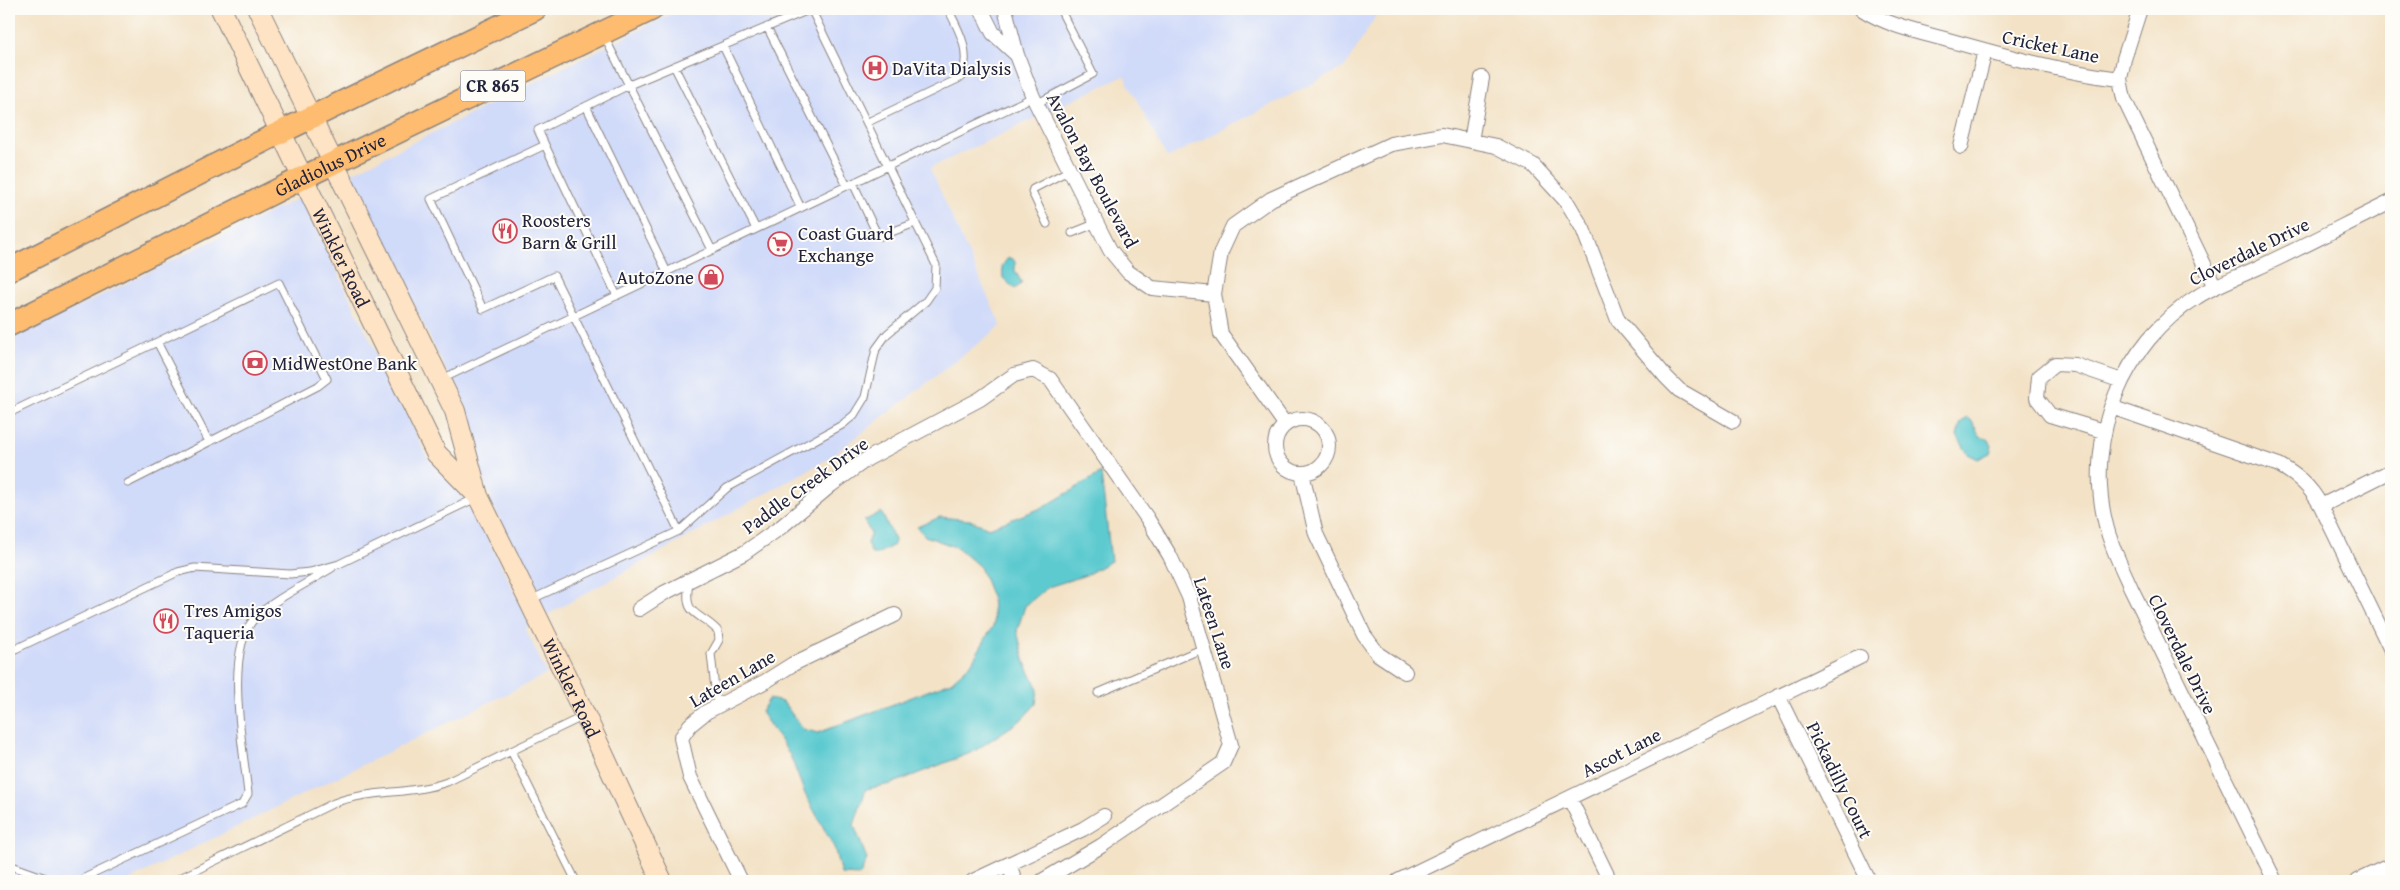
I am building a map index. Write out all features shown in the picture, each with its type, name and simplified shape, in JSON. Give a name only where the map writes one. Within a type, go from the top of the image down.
[{"type":"main road","name":"CR 865","points":[[9,270],[279,133],[535,9]]},
{"type":"main road","name":"Gladiolus Drive","points":[[9,325],[302,178],[652,9]]},
{"type":"street","name":"Winkler Road","points":[[221,9],[279,133],[436,453],[478,496]]},
{"type":"street","name":"Winkler Road","points":[[258,9],[455,410],[478,496],[662,881]]},
{"type":"street","name":"Avalon Bay Boulevard","points":[[981,9],[993,33],[1017,56]]},
{"type":"street","name":"Avalon Bay Boulevard","points":[[1005,9],[1017,56],[1035,100],[1110,250],[1128,272],[1152,288],[1214,294]]},
{"type":"street","name":"Cricket Lane","points":[[1862,9],[1893,25],[1985,50],[2062,69],[2120,78]]},
{"type":"street","name":"Cricket Lane","points":[[2140,9],[2120,78],[2124,99],[2216,287]]},
{"type":"street","points":[[1961,147],[1985,50]]},
{"type":"street","points":[[1471,141],[1482,78]]},
{"type":"street","points":[[1285,424],[1220,334],[1214,294],[1221,252],[1233,226],[1271,199],[1391,144],[1442,135],[1496,146],[1533,165],[1567,202],[1583,229],[1618,320],[1679,390],[1733,421]]},
{"type":"street","name":"Cloverdale Drive","points":[[2274,881],[2143,614],[2112,545],[2105,522],[2099,478],[2103,431],[2122,381],[2136,356],[2177,311],[2216,287],[2391,202]]},
{"type":"street","points":[[2103,431],[2050,414],[2037,398],[2039,377],[2055,364],[2075,365],[2122,381]]},
{"type":"street","name":"Lateen Lane","points":[[994,391],[1014,375],[1033,370],[1050,379],[1147,518],[1170,556],[1189,597],[1231,745],[1223,763],[1101,846],[1042,881]]},
{"type":"street","name":"Paddle Creek Drive","points":[[639,609],[664,593],[690,582],[744,553],[781,527],[831,485],[866,459],[994,391]]},
{"type":"street","points":[[2111,407],[2279,465],[2297,475],[2312,489],[2391,650]]},
{"type":"street","points":[[1294,420],[1312,420],[1320,425],[1326,433],[1329,443],[1325,461],[1312,471],[1302,473],[1285,467],[1278,460],[1275,440],[1285,424],[1294,420]]},
{"type":"street","points":[[2321,506],[2391,471]]},
{"type":"street","points":[[1302,473],[1316,534],[1364,635],[1378,654],[1405,672]]},
{"type":"street","name":"Lateen Lane","points":[[741,881],[690,777],[681,738],[690,725],[717,706],[766,681],[793,664],[895,616]]},
{"type":"street","name":"Ascot Lane","points":[[1398,881],[1860,657]]},
{"type":"street","name":"Pickadilly Court","points":[[1778,696],[1869,881]]},
{"type":"street","points":[[1570,798],[1610,881]]},
{"type":"street","points":[[973,881],[1083,829],[1104,816]]},
{"type":"street","points":[[1008,864],[1015,881]]},
{"type":"street","points":[[2357,881],[2391,865]]},
{"type":"lane","points":[[529,600],[679,531],[727,488],[842,425],[854,414],[865,398],[876,349],[886,334],[926,301],[934,288],[936,265],[868,122],[811,9],[629,85],[538,130],[617,296]]},
{"type":"lane","points":[[868,122],[962,77],[966,65],[965,45],[948,9]]},
{"type":"lane","points":[[440,381],[888,166],[1093,74],[1060,9]]},
{"type":"lane","points":[[767,28],[876,232],[881,236],[915,223]]},
{"type":"lane","points":[[603,33],[712,250]]},
{"type":"lane","points":[[723,46],[801,208]]},
{"type":"lane","points":[[674,66],[756,229]]},
{"type":"lane","points":[[586,106],[667,272]]},
{"type":"lane","points":[[545,145],[430,199],[483,309],[554,276],[679,531]]},
{"type":"lane","points":[[1047,224],[1032,192],[1033,189],[1070,170]]},
{"type":"lane","points":[[1072,233],[1097,223]]},
{"type":"lane","points":[[9,412],[279,283],[327,379],[318,386],[128,482]]},
{"type":"lane","points":[[157,342],[209,442]]},
{"type":"lane","points":[[78,881],[242,804],[248,794],[236,675],[239,648],[255,618],[339,564],[478,496]]},
{"type":"lane","points":[[9,652],[178,572],[195,568],[290,574],[339,564]]},
{"type":"lane","points":[[690,582],[687,598],[689,608],[718,631],[720,640],[711,654],[717,706]]},
{"type":"lane","points":[[1098,693],[1205,648]]},
{"type":"lane","points":[[174,881],[334,803],[353,796],[428,788],[447,782],[584,715]]},
{"type":"lane","points":[[512,751],[576,881]]},
{"type":"lane","points":[[9,865],[54,881]]},
{"type":"shaded area","points":[[681,9],[1380,9],[1345,67],[1167,158],[1124,76],[930,168],[1001,326],[828,459],[547,615],[490,499],[492,496],[487,491],[466,416],[468,415],[461,398],[350,174]]},
{"type":"shaded area","points":[[301,197],[427,457],[469,501],[473,508],[530,625],[525,628],[547,674],[127,881],[9,881],[9,341]]},
{"type":"water","points":[[1008,258],[1013,259],[1015,262],[1015,271],[1022,283],[1015,289],[1003,278],[1002,266]]},
{"type":"water","points":[[1968,418],[1980,436],[1988,438],[1992,446],[1990,453],[1978,459],[1968,454],[1957,436],[1961,422]]},
{"type":"water","points":[[1101,473],[1111,561],[1086,575],[1048,587],[1025,606],[1017,631],[1025,663],[1038,689],[1036,704],[1021,720],[973,752],[891,784],[866,789],[854,825],[867,859],[860,875],[841,874],[834,847],[805,794],[790,755],[761,712],[769,699],[783,702],[803,729],[818,733],[951,682],[971,664],[994,624],[992,597],[980,567],[958,548],[925,536],[917,527],[940,517],[970,520],[989,528],[1044,507]]},
{"type":"water","points":[[881,512],[895,540],[894,545],[877,554],[872,554],[867,543],[871,533],[864,521]]},
{"type":"place","name":"DaVita Dialysis","points":[[875,68]]},
{"type":"place","name":"Roosters Barn & Grill","points":[[505,231]]},
{"type":"place","name":"Coast Guard Exchange","points":[[780,244]]},
{"type":"place","name":"AutoZone","points":[[711,277]]},
{"type":"place","name":"MidWestOne Bank","points":[[255,363]]},
{"type":"place","name":"Tres Amigos Taqueria","points":[[166,621]]}]
